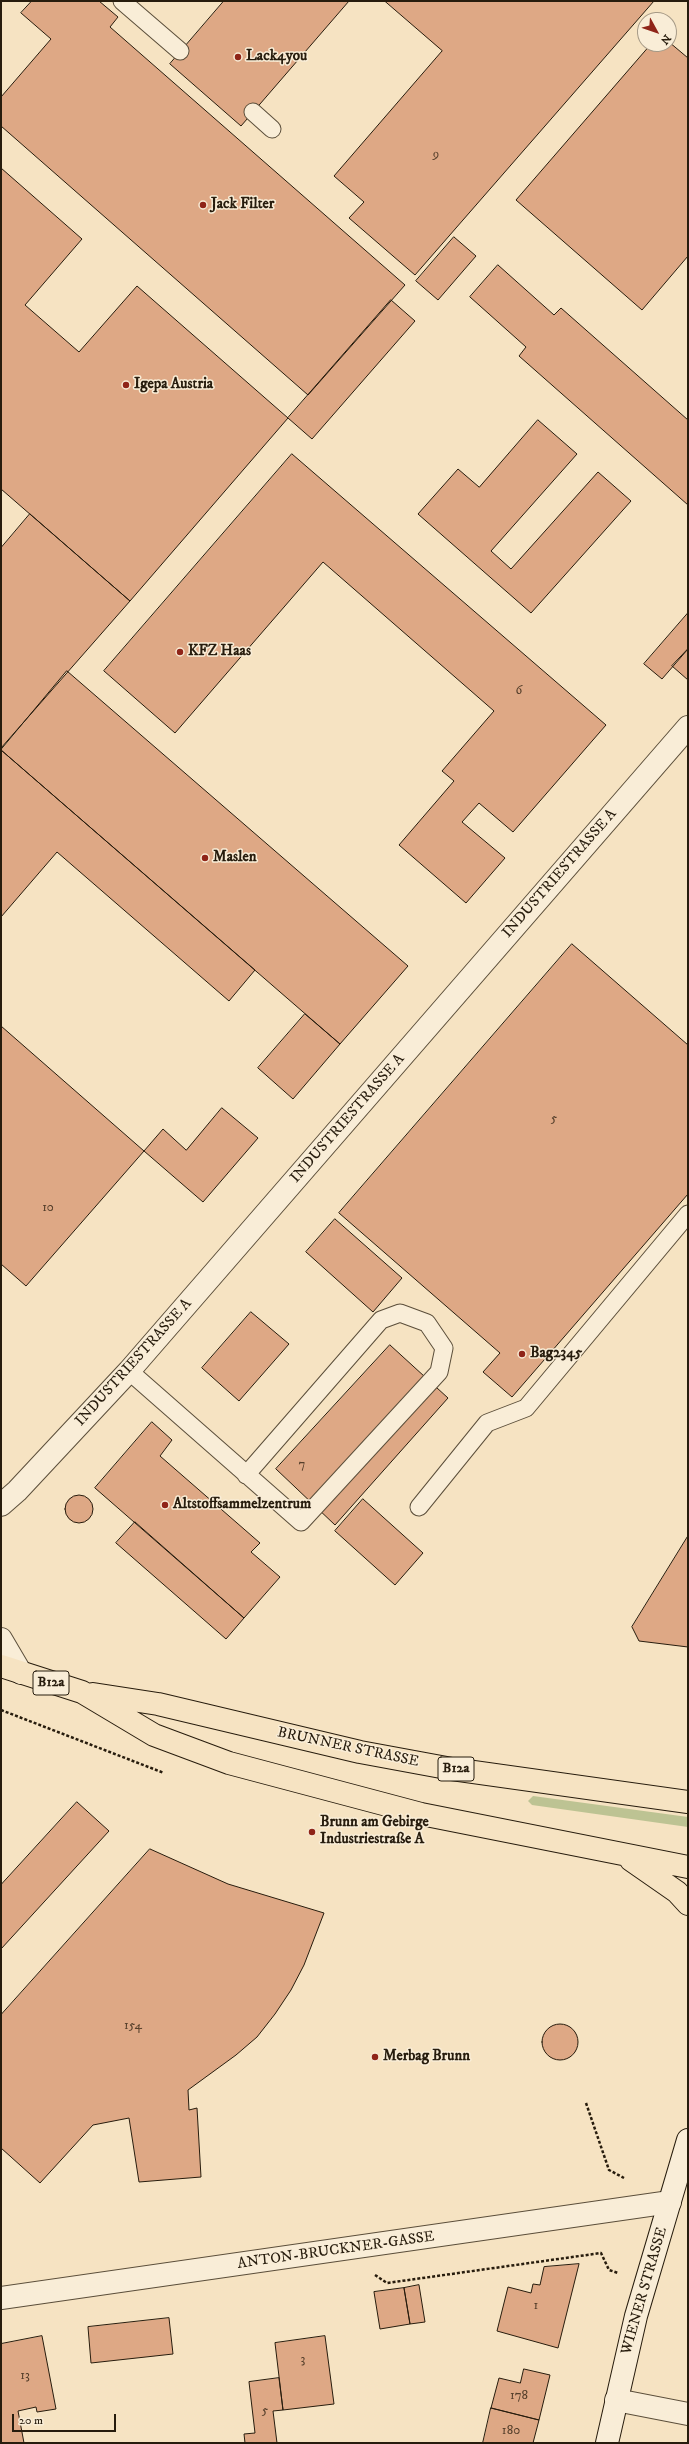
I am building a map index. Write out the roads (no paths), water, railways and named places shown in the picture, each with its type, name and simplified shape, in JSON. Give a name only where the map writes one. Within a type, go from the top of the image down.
[{"type":"main road","name":"B12a","points":[[11,1670],[82,1692],[154,1735],[229,1763],[422,1814],[688,1867]]},
{"type":"main road","name":"BRUNNER STRASSE","points":[[82,1692],[158,1704],[368,1754],[452,1769],[688,1802]]},
{"type":"main road","points":[[626,1855],[677,1892],[688,1904]]},
{"type":"street","name":"INDUSTRIESTRASSE A","points":[[1,1506],[17,1491],[129,1371],[688,727]]},
{"type":"street","points":[[1,1639],[11,1670]]},
{"type":"street","name":"WIENER STRASSE","points":[[606,2443],[646,2282],[688,2140]]},
{"type":"street","name":"ANTON-BRUCKNER-GASSE","points":[[1,2298],[338,2251],[670,2202]]},
{"type":"street","points":[[616,2400],[688,2414]]},
{"type":"lane","points":[[122,1],[180,51]]},
{"type":"lane","points":[[253,112],[272,129]]},
{"type":"lane","points":[[419,1507],[487,1423],[526,1408],[688,1214]]},
{"type":"lane","points":[[129,1371],[246,1475],[301,1522],[439,1372],[444,1348],[427,1323],[400,1313],[381,1320],[246,1475]]},
{"type":"place","name":"Lack4you","points":[[238,57]]},
{"type":"place","name":"Jack Filter","points":[[203,205]]},
{"type":"place","name":"Igepa Austria","points":[[126,385]]},
{"type":"place","name":"KFZ Haas","points":[[180,652]]},
{"type":"place","name":"Maslen","points":[[205,858]]},
{"type":"place","name":"Bag2345","points":[[522,1354]]},
{"type":"place","name":"Altstoffsammelzentrum","points":[[165,1505]]},
{"type":"place","name":"Brunn am Gebirge Industriestraße A","points":[[312,1832]]},
{"type":"place","name":"Merbag Brunn","points":[[375,2057]]}]
